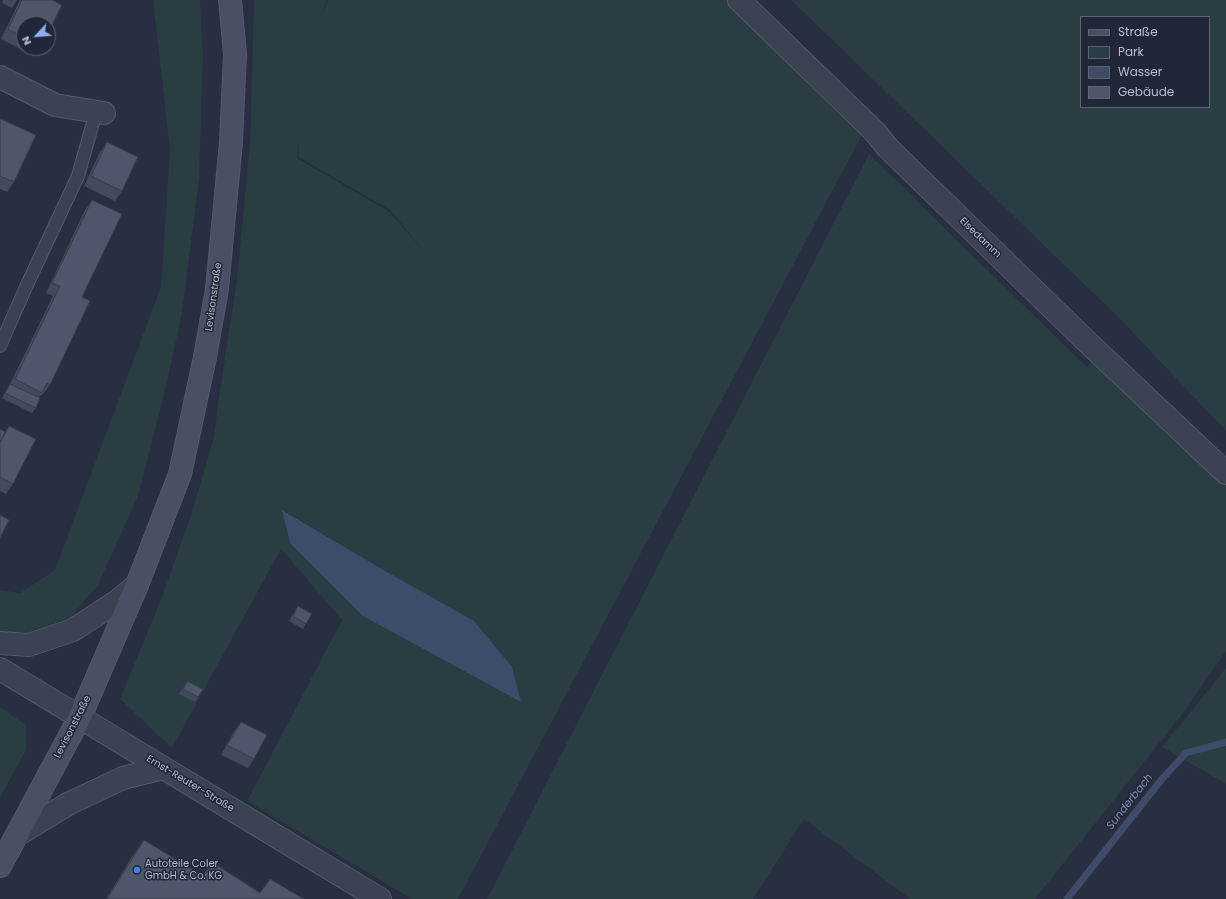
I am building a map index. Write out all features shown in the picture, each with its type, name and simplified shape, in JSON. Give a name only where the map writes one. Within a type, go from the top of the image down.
[{"type":"main road","name":"Levisonstraße","points":[[0,866],[80,717],[137,585],[180,474],[205,357],[217,289],[231,142],[235,54],[230,0]]},
{"type":"street","name":"Elsedamm","points":[[738,0],[874,131],[899,159],[1083,338],[1226,473]]},
{"type":"street","points":[[0,77],[55,106],[100,112]]},
{"type":"street","name":"Levisonstraße","points":[[0,642],[29,645],[73,630],[116,602],[137,585]]},
{"type":"street","name":"Ernst-Reuter-Straße","points":[[0,669],[380,899]]},
{"type":"street","points":[[17,835],[68,804],[123,778],[163,768]]},
{"type":"lane","points":[[0,346],[78,176],[100,112]]},
{"type":"green space","points":[[153,0],[200,0],[203,55],[199,178],[182,313],[165,391],[138,496],[98,585],[71,617],[28,633],[0,632],[0,590],[20,593],[55,570],[161,287],[170,150]]},
{"type":"green space","points":[[254,0],[327,0],[320,18],[328,0],[734,0],[864,131],[458,899],[412,899],[247,801],[342,620],[281,549],[172,748],[120,699],[162,597],[193,509],[214,437],[237,279],[250,142]],"holes":[[[299,139],[298,157],[390,210],[427,255],[390,212],[297,158]],[[283,510],[387,572],[290,543]]]},
{"type":"green space","points":[[791,0],[1226,0],[1226,431],[1120,319]]},
{"type":"green space","points":[[869,154],[1087,367],[1096,355],[1226,477],[1226,651],[1184,712],[1035,899],[910,899],[804,819],[753,899],[487,899]]},
{"type":"green space","points":[[1226,668],[1226,784],[1162,747]]},
{"type":"green space","points":[[0,707],[26,725],[26,750],[0,798]]},
{"type":"water","points":[[282,510],[474,621],[512,667],[521,702],[363,616],[290,543]]},
{"type":"building","points":[[9,0],[17,0],[15,3]]},
{"type":"building","points":[[22,0],[52,0],[62,5],[56,17],[16,16],[16,34],[8,29]]},
{"type":"building","points":[[1,119],[36,135],[14,182],[0,176]]},
{"type":"building","points":[[107,142],[138,157],[122,191],[91,176]]},
{"type":"building","points":[[92,200],[122,214],[82,297],[90,301],[50,385],[47,383],[42,393],[15,379],[60,286],[52,283]]},
{"type":"building","points":[[10,384],[40,398],[36,408],[5,393]]},
{"type":"building","points":[[9,426],[36,439],[13,484],[0,477],[0,443]]},
{"type":"building","points":[[0,429],[5,432],[0,442]]},
{"type":"building","points":[[0,515],[9,520],[0,538]]},
{"type":"building","points":[[298,606],[312,614],[306,624],[293,616]]},
{"type":"building","points":[[187,681],[203,689],[198,697],[183,689]]},
{"type":"building","points":[[241,722],[267,735],[254,759],[227,745]]},
{"type":"building","points":[[144,840],[203,876],[212,862],[260,893],[270,879],[304,899],[107,899]]},
{"type":"waterway","name":"Sunderbach","points":[[1067,899],[1162,779],[1186,753],[1226,742]]},
{"type":"place","name":"Autoteile Coler GmbH & Co. KG","points":[[137,870]]}]
